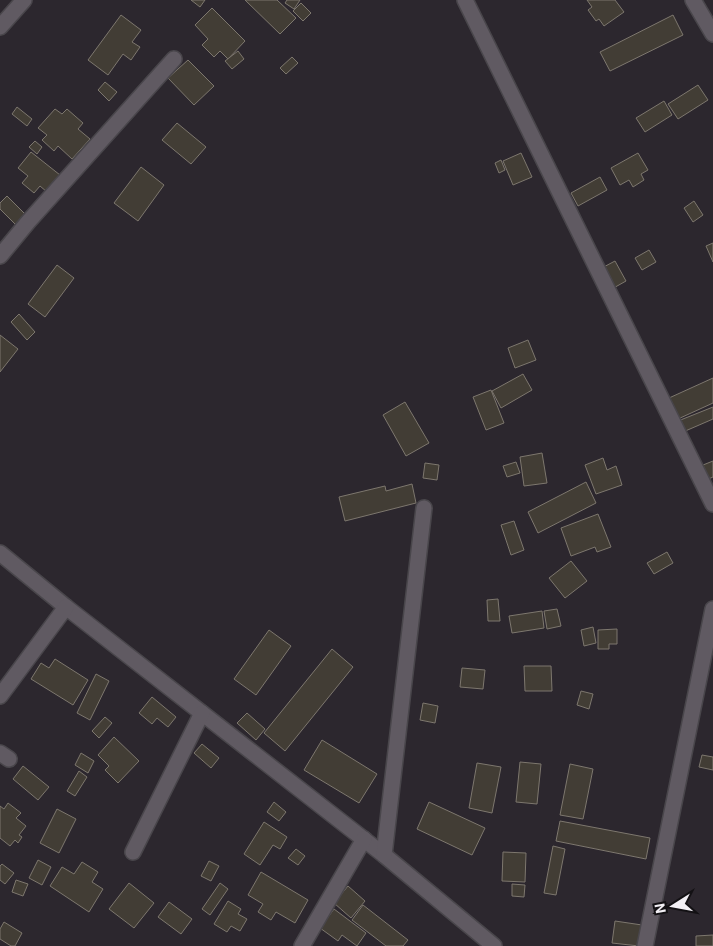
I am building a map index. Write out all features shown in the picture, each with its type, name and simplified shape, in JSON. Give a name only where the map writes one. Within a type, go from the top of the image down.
[{"type":"street","points":[[0,27],[24,0]]},
{"type":"street","points":[[466,0],[713,504]]},
{"type":"street","points":[[693,0],[713,34]]},
{"type":"street","points":[[0,256],[28,222],[174,59]]},
{"type":"street","points":[[384,855],[424,508]]},
{"type":"street","points":[[0,553],[66,608],[364,839],[494,946]]},
{"type":"street","points":[[0,696],[66,608]]},
{"type":"street","points":[[645,946],[713,609]]},
{"type":"street","points":[[133,852],[202,713]]},
{"type":"street","points":[[302,946],[364,839]]},
{"type":"building","points":[[191,0],[205,0],[200,7]]},
{"type":"building","points":[[245,0],[277,0],[296,18],[280,34]]},
{"type":"building","points":[[287,0],[300,0],[294,9],[285,3]]},
{"type":"building","points":[[587,0],[615,0],[624,12],[604,26],[599,19],[596,21],[588,10],[592,7]]},
{"type":"building","points":[[301,3],[311,13],[303,21],[293,11]]},
{"type":"building","points":[[212,8],[245,41],[228,59],[220,51],[214,57],[202,45],[208,39],[195,25]]},
{"type":"building","points":[[121,15],[141,30],[132,42],[140,47],[131,60],[123,54],[108,75],[88,60]]},
{"type":"building","points":[[673,15],[683,35],[610,71],[600,52]]},
{"type":"building","points":[[238,51],[244,59],[232,69],[225,61]]},
{"type":"building","points":[[292,57],[298,63],[286,74],[280,68]]},
{"type":"building","points":[[188,60],[214,86],[194,105],[168,78]]},
{"type":"building","points":[[105,82],[117,92],[109,101],[98,90]]},
{"type":"building","points":[[698,85],[708,100],[678,119],[668,104]]},
{"type":"building","points":[[664,101],[672,115],[645,132],[636,118]]},
{"type":"building","points":[[17,107],[32,119],[27,126],[12,114]]},
{"type":"building","points":[[55,109],[62,114],[67,109],[83,123],[78,129],[90,139],[72,159],[58,146],[54,151],[42,140],[47,135],[38,128]]},
{"type":"building","points":[[177,123],[206,147],[191,164],[162,140]]},
{"type":"building","points":[[35,141],[42,147],[37,154],[29,147]]},
{"type":"building","points":[[31,152],[60,175],[47,192],[40,186],[34,193],[22,183],[28,176],[18,168]]},
{"type":"building","points":[[521,153],[532,177],[513,185],[503,161]]},
{"type":"building","points":[[638,153],[648,170],[641,174],[644,180],[633,187],[629,180],[620,185],[611,168]]},
{"type":"building","points":[[501,160],[505,170],[499,173],[495,163]]},
{"type":"building","points":[[141,167],[164,185],[138,221],[114,203]]},
{"type":"building","points":[[600,177],[607,190],[578,206],[571,193]]},
{"type":"building","points":[[7,196],[26,215],[16,225],[0,209],[0,203]]},
{"type":"building","points":[[694,201],[703,215],[693,222],[684,208]]},
{"type":"building","points":[[713,243],[713,262],[706,246]]},
{"type":"building","points":[[649,250],[656,262],[642,270],[635,258]]},
{"type":"building","points":[[615,261],[626,281],[610,290],[598,270]]},
{"type":"building","points":[[57,265],[74,278],[45,317],[28,304]]},
{"type":"building","points":[[19,314],[35,332],[27,340],[11,322]]},
{"type":"building","points":[[0,335],[18,349],[0,372]]},
{"type":"building","points":[[528,340],[536,360],[515,368],[508,348]]},
{"type":"building","points":[[523,374],[532,390],[501,408],[492,391]]},
{"type":"building","points":[[713,378],[713,403],[678,419],[669,398]]},
{"type":"building","points":[[491,390],[504,423],[486,430],[473,397]]},
{"type":"building","points":[[405,402],[429,443],[406,456],[383,415]]},
{"type":"building","points":[[713,407],[713,419],[683,432],[678,421]]},
{"type":"building","points":[[542,453],[547,483],[524,486],[520,457]]},
{"type":"building","points":[[603,458],[607,470],[616,466],[622,485],[596,494],[585,465]]},
{"type":"building","points":[[713,461],[713,477],[704,481],[698,467]]},
{"type":"building","points":[[516,462],[520,473],[507,477],[503,466]]},
{"type":"building","points":[[425,463],[439,465],[437,480],[423,478]]},
{"type":"building","points":[[586,482],[596,503],[538,533],[528,512]]},
{"type":"building","points":[[412,484],[416,503],[345,521],[339,497],[385,486],[386,491]]},
{"type":"building","points":[[598,514],[611,547],[597,552],[595,547],[571,556],[561,528]]},
{"type":"building","points":[[514,521],[524,550],[511,555],[501,525]]},
{"type":"building","points":[[667,552],[673,563],[654,574],[647,563]]},
{"type":"building","points":[[571,561],[587,581],[565,598],[549,578]]},
{"type":"building","points":[[498,599],[500,621],[488,621],[487,600]]},
{"type":"building","points":[[557,609],[561,626],[547,629],[544,611]]},
{"type":"building","points":[[542,611],[544,628],[512,633],[509,616]]},
{"type":"building","points":[[593,627],[596,643],[584,646],[581,630]]},
{"type":"building","points":[[617,629],[617,644],[609,644],[609,649],[598,649],[598,630]]},
{"type":"building","points":[[269,630],[291,646],[256,695],[234,679]]},
{"type":"building","points":[[332,649],[353,667],[285,751],[264,733]]},
{"type":"building","points":[[55,659],[88,680],[73,705],[31,679],[41,663],[49,668]]},
{"type":"building","points":[[524,666],[551,666],[552,691],[525,691]]},
{"type":"building","points":[[462,668],[485,670],[483,689],[460,687]]},
{"type":"building","points":[[96,674],[109,681],[90,720],[77,713]]},
{"type":"building","points":[[581,691],[593,694],[589,709],[577,705]]},
{"type":"building","points":[[152,697],[176,717],[168,727],[157,718],[152,724],[139,713]]},
{"type":"building","points":[[423,703],[438,706],[435,723],[420,720]]},
{"type":"building","points":[[247,713],[265,729],[256,740],[237,723]]},
{"type":"building","points":[[105,717],[112,723],[99,738],[92,731]]},
{"type":"building","points":[[114,737],[139,761],[118,783],[105,770],[109,766],[98,755]]},
{"type":"building","points":[[322,740],[377,774],[359,803],[304,770]]},
{"type":"building","points":[[202,744],[219,758],[211,768],[194,753]]},
{"type":"building","points":[[81,753],[94,761],[88,773],[75,765]]},
{"type":"building","points":[[702,755],[713,757],[713,770],[699,767]]},
{"type":"building","points":[[520,762],[541,764],[537,804],[516,802]]},
{"type":"building","points":[[477,763],[501,767],[492,813],[469,808]]},
{"type":"building","points":[[570,764],[593,769],[583,819],[560,815]]},
{"type":"building","points":[[23,766],[49,787],[38,800],[13,779]]},
{"type":"building","points":[[79,771],[87,777],[75,796],[67,791]]},
{"type":"building","points":[[274,802],[286,812],[279,821],[267,812]]},
{"type":"building","points":[[429,802],[485,828],[472,855],[417,829]]},
{"type":"building","points":[[8,803],[21,813],[16,818],[26,826],[19,835],[22,837],[18,843],[15,840],[10,846],[0,838],[0,806],[4,809]]},
{"type":"building","points":[[57,809],[76,819],[59,853],[40,843]]},
{"type":"building","points":[[560,821],[650,838],[646,859],[556,841]]},
{"type":"building","points":[[264,822],[287,837],[280,849],[273,845],[260,865],[244,854]]},
{"type":"building","points":[[553,846],[565,849],[556,895],[544,893]]},
{"type":"building","points":[[296,849],[305,856],[298,865],[288,858]]},
{"type":"building","points":[[503,852],[526,853],[525,882],[502,881]]},
{"type":"building","points":[[38,860],[51,867],[42,885],[29,878]]},
{"type":"building","points":[[209,861],[219,866],[211,881],[201,876]]},
{"type":"building","points":[[82,862],[98,872],[92,882],[103,889],[89,912],[50,886],[62,867],[74,874]]},
{"type":"building","points":[[2,864],[14,873],[5,884],[0,880],[0,866]]},
{"type":"building","points":[[261,872],[308,900],[295,923],[276,912],[271,920],[258,912],[263,904],[248,895]]},
{"type":"building","points":[[16,880],[28,884],[23,896],[12,892]]},
{"type":"building","points":[[129,883],[154,903],[134,928],[109,909]]},
{"type":"building","points":[[220,883],[228,889],[210,915],[202,909]]},
{"type":"building","points":[[512,884],[525,885],[524,897],[512,896]]},
{"type":"building","points":[[348,886],[365,901],[351,918],[334,903]]},
{"type":"building","points":[[228,901],[241,909],[238,914],[247,919],[240,931],[231,926],[227,932],[214,924]]},
{"type":"building","points":[[169,902],[192,919],[181,934],[158,917]]},
{"type":"building","points":[[363,905],[408,940],[403,946],[386,946],[352,920]]},
{"type":"building","points":[[334,909],[366,933],[357,946],[342,935],[338,941],[320,928]]},
{"type":"building","points":[[615,921],[642,925],[639,946],[612,943]]},
{"type":"building","points":[[4,922],[22,933],[15,946],[11,946],[0,939],[0,929]]},
{"type":"building","points":[[713,935],[713,946],[696,946],[696,936]]}]
